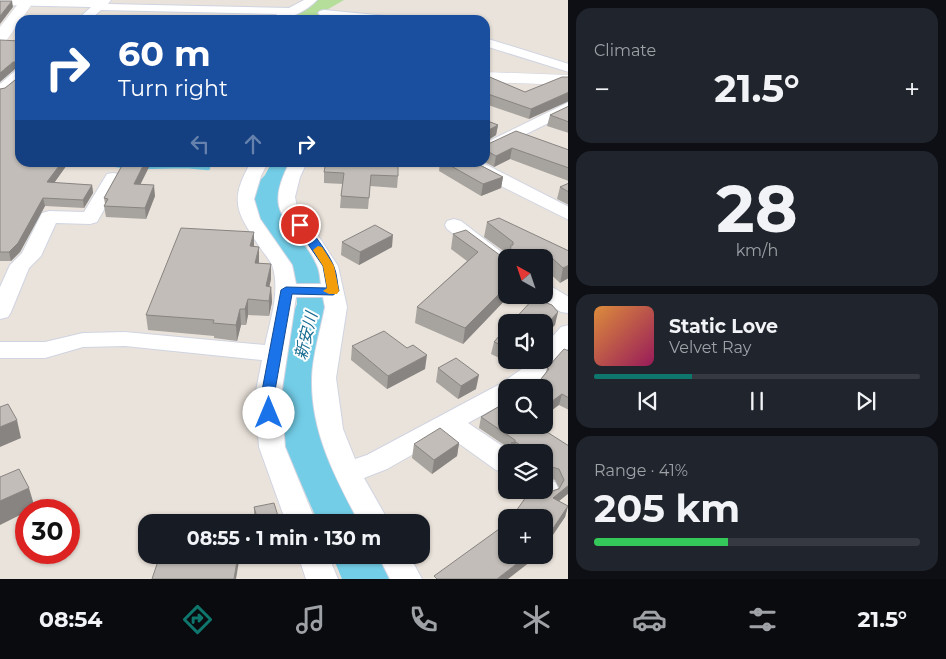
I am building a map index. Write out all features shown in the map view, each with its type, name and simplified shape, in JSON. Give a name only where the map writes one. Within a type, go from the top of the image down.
[{"type":"main road","points":[[19,15],[28,0]]},
{"type":"main road","points":[[4,42],[15,23]]},
{"type":"main road","points":[[490,77],[568,80]]},
{"type":"street","points":[[0,2],[28,0],[293,11]]},
{"type":"street","points":[[285,15],[312,0]]},
{"type":"street","points":[[89,15],[102,4]]},
{"type":"street","points":[[321,15],[340,4]]},
{"type":"street","points":[[324,13],[345,15]]},
{"type":"street","points":[[490,44],[568,68]]},
{"type":"street","points":[[0,92],[15,78]]},
{"type":"street","points":[[0,92],[15,94]]},
{"type":"street","points":[[490,148],[545,120],[568,106]]},
{"type":"street","points":[[257,167],[252,176],[245,199],[251,219],[282,264],[289,290],[268,396],[272,447],[297,514]]},
{"type":"street","points":[[296,167],[291,177],[286,196],[289,213],[310,238],[328,266],[329,291],[336,307],[324,378],[330,429],[347,473],[370,514]]},
{"type":"street","points":[[477,167],[568,215]]},
{"type":"street","points":[[0,312],[20,265],[32,256],[49,217],[90,218],[113,178]]},
{"type":"street","points":[[454,225],[498,259]]},
{"type":"street","points":[[289,290],[329,291]]},
{"type":"street","points":[[553,298],[568,307]]},
{"type":"street","points":[[525,379],[532,374],[568,332]]},
{"type":"street","points":[[0,350],[45,350],[83,340],[125,339],[276,354]]},
{"type":"street","points":[[347,473],[377,462],[498,395]]},
{"type":"street","points":[[448,423],[498,457]]},
{"type":"street","points":[[316,564],[322,579]]},
{"type":"street","points":[[398,564],[406,579]]},
{"type":"green space","points":[[318,0],[344,0],[318,15],[291,15]]},
{"type":"building","points":[[0,1],[12,1],[0,16]]},
{"type":"building","points":[[0,40],[15,41],[15,62],[0,73]]},
{"type":"building","points":[[490,77],[525,92],[562,77],[568,77],[568,92],[531,109],[490,95]]},
{"type":"building","points":[[15,80],[15,167],[58,167],[47,182],[92,185],[83,200],[43,198],[18,243],[9,252],[0,252],[0,89],[5,88]]},
{"type":"building","points":[[568,106],[568,122],[550,115]]},
{"type":"building","points":[[490,122],[498,125],[490,129]]},
{"type":"building","points":[[516,131],[568,150],[568,168],[512,148],[496,156],[490,153],[490,143]]},
{"type":"building","points":[[121,167],[142,167],[134,184],[154,185],[145,208],[104,206],[108,199],[104,198]]},
{"type":"building","points":[[325,167],[398,167],[398,176],[371,175],[369,198],[341,196],[344,173],[324,172]]},
{"type":"building","points":[[453,167],[484,167],[503,177],[483,184]]},
{"type":"building","points":[[568,183],[568,191],[560,187]]},
{"type":"building","points":[[499,218],[568,251],[568,266],[563,268],[553,259],[553,249],[511,249],[513,242],[487,222]]},
{"type":"building","points":[[375,225],[393,235],[360,252],[342,242]]},
{"type":"building","points":[[181,228],[254,232],[250,246],[259,247],[255,263],[271,264],[266,286],[271,287],[269,301],[248,299],[245,309],[240,309],[236,325],[213,323],[214,320],[146,315]]},
{"type":"building","points":[[466,230],[498,254],[498,295],[465,328],[417,307],[478,252],[453,234]]},
{"type":"building","points":[[528,304],[549,304],[558,312],[553,317],[553,314],[519,314]]},
{"type":"building","points":[[384,331],[407,348],[413,345],[427,355],[388,376],[352,346]]},
{"type":"building","points":[[564,349],[568,351],[568,397],[562,394],[553,400],[553,379],[541,379],[549,369],[553,369],[553,361]]},
{"type":"building","points":[[456,358],[479,375],[461,386],[438,368]]},
{"type":"building","points":[[8,404],[17,420],[0,427],[0,407]]},
{"type":"building","points":[[498,407],[498,428],[481,417]]},
{"type":"building","points":[[440,428],[459,443],[434,460],[414,444]]},
{"type":"building","points":[[506,434],[550,434],[568,445],[568,486],[553,498],[553,491],[559,489],[564,480],[559,469],[553,467],[553,444],[511,443],[515,442]]},
{"type":"building","points":[[19,469],[29,488],[0,501],[0,477]]},
{"type":"building","points":[[553,498],[568,506],[553,528],[553,509],[517,509],[525,499]]},
{"type":"building","points":[[274,503],[277,514],[256,514],[254,507]]},
{"type":"building","points":[[498,530],[498,564],[516,564],[497,579],[437,579],[434,576]]},
{"type":"building","points":[[157,564],[236,564],[234,579],[152,579]]},
{"type":"waterway","points":[[197,167],[208,168]]},
{"type":"waterway","name":"新安川","points":[[282,167],[276,179],[266,188],[264,206],[310,269],[314,304],[307,320],[296,380],[304,445],[336,514]]},
{"type":"waterway","points":[[257,185],[266,188]]},
{"type":"waterway","name":"新安川","points":[[359,564],[366,579]]},
{"type":"slow traffic","points":[[318,250],[328,266],[333,291],[329,291]]},
{"type":"route","points":[[269,413],[268,396],[287,296],[286,290],[333,291],[328,266],[300,225]]}]
